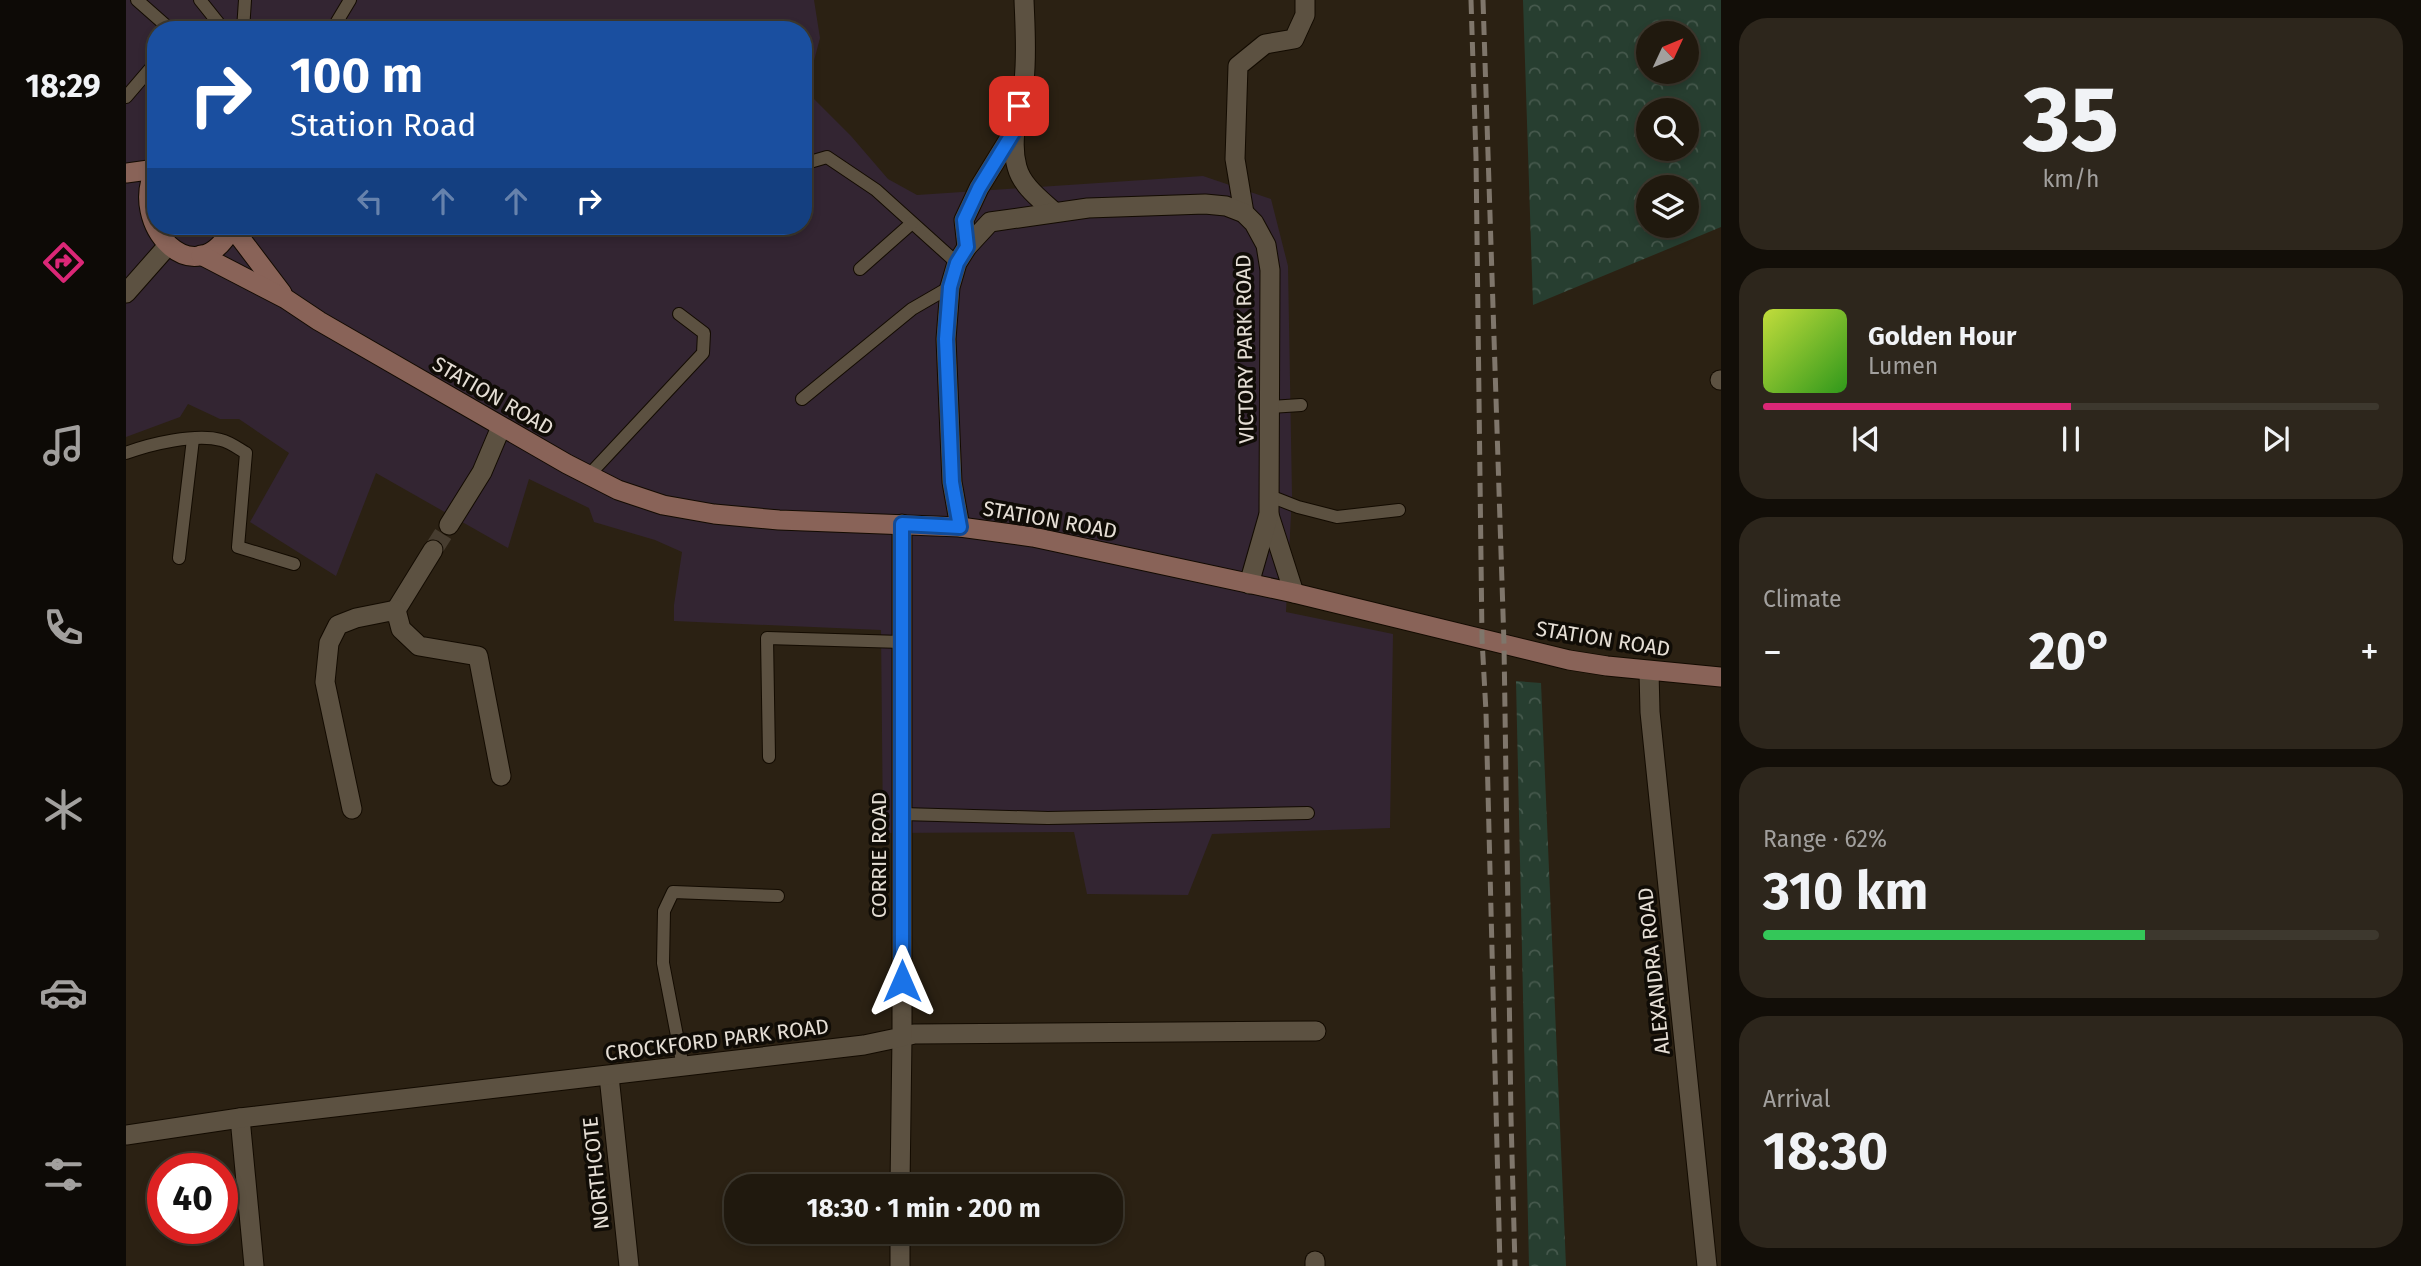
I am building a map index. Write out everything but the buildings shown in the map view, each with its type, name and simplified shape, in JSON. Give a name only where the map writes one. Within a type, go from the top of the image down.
[{"type":"main road","points":[[126,173],[147,170]]},
{"type":"main road","points":[[147,178],[135,201],[145,234],[156,245],[185,256],[201,254],[216,248],[228,235]]},
{"type":"main road","name":"STATION ROAD","points":[[240,235],[286,299]]},
{"type":"main road","name":"STATION ROAD","points":[[201,254],[286,299],[501,427],[589,475],[618,490],[663,505],[714,514],[779,520],[960,527],[1033,537],[1294,593],[1569,660],[1648,671],[1721,677]]},
{"type":"street","points":[[1024,0],[1024,81],[1014,131],[1017,167],[1030,189],[1054,212]]},
{"type":"street","points":[[1244,213],[1235,159],[1238,66],[1265,44],[1294,39],[1305,15],[1305,0]]},
{"type":"street","points":[[960,527],[952,482],[946,339],[950,287],[962,255],[964,220],[979,188],[1014,131]]},
{"type":"street","points":[[962,255],[990,222],[1054,212],[1088,208],[1205,204],[1226,206],[1244,213]]},
{"type":"street","name":"VICTORY PARK ROAD","points":[[1244,213],[1254,223],[1266,245],[1270,270],[1269,505],[1249,584]]},
{"type":"street","points":[[126,293],[164,250]]},
{"type":"street","points":[[449,525],[482,472],[501,427]]},
{"type":"street","name":"VICTORY PARK ROAD","points":[[1269,505],[1294,593]]},
{"type":"street","name":"CORRIE ROAD","points":[[900,1174],[902,524]]},
{"type":"street","points":[[433,550],[396,610],[401,629],[419,646],[478,656],[501,775]]},
{"type":"street","points":[[352,809],[325,682],[329,643],[338,625],[356,618],[396,610]]},
{"type":"street","name":"ALEXANDRA ROAD","points":[[1648,671],[1707,1266]]},
{"type":"street","name":"CROCKFORD PARK ROAD","points":[[126,1135],[240,1118],[864,1045],[914,1034],[1316,1031]]},
{"type":"street","name":"NORTHCOTE","points":[[609,1076],[629,1266]]},
{"type":"street","points":[[240,1118],[254,1266]]},
{"type":"street","points":[[900,1244],[900,1266]]},
{"type":"lane","points":[[137,0],[162,21]]},
{"type":"lane","points":[[200,0],[218,21]]},
{"type":"lane","points":[[235,0],[244,16]]},
{"type":"lane","points":[[244,21],[245,0]]},
{"type":"lane","points":[[337,21],[350,0]]},
{"type":"lane","points":[[126,97],[147,72]]},
{"type":"lane","points":[[812,161],[827,157],[876,190],[912,223],[962,255]]},
{"type":"lane","points":[[860,269],[912,223]]},
{"type":"lane","points":[[802,399],[912,309],[950,287]]},
{"type":"lane","points":[[589,475],[703,353],[704,332],[679,314]]},
{"type":"lane","points":[[1270,407],[1301,405]]},
{"type":"lane","points":[[126,453],[150,444],[193,439],[221,440],[246,453],[238,547],[294,564]]},
{"type":"lane","points":[[180,558],[193,439]]},
{"type":"lane","points":[[1269,505],[1298,507],[1337,517],[1399,510]]},
{"type":"lane","points":[[769,757],[767,638],[902,642]]},
{"type":"lane","points":[[902,814],[1048,818],[1308,813]]},
{"type":"lane","points":[[683,1067],[663,963],[664,911],[674,892],[778,896]]},
{"type":"shaded area","points":[[126,0],[814,0],[820,38],[812,68],[812,21],[147,21],[147,235],[812,235],[812,97],[888,179],[917,195],[1203,176],[1271,199],[1288,266],[1292,495],[1286,612],[1393,634],[1390,828],[1212,834],[1188,895],[1087,894],[1074,832],[883,833],[881,630],[674,621],[682,552],[655,540],[594,522],[589,508],[529,479],[508,548],[376,473],[336,576],[250,522],[289,453],[239,419],[220,419],[188,404],[180,417],[126,437]]},
{"type":"green space","points":[[1523,0],[1721,0],[1721,227],[1699,236],[1699,175],[1636,175],[1636,238],[1694,238],[1533,305]]},
{"type":"green space","points":[[1516,681],[1541,683],[1566,1266],[1529,1266]]},
{"type":"tunnel","points":[[433,550],[449,525]]},
{"type":"railway","points":[[1471,0],[1476,157],[1482,639],[1500,1266]]},
{"type":"railway","points":[[1483,0],[1504,644],[1515,1266]]},
{"type":"route","points":[[902,981],[902,524],[960,527],[952,482],[946,339],[950,287],[957,263],[967,247],[964,220],[979,188],[1014,131],[1019,106]]}]
